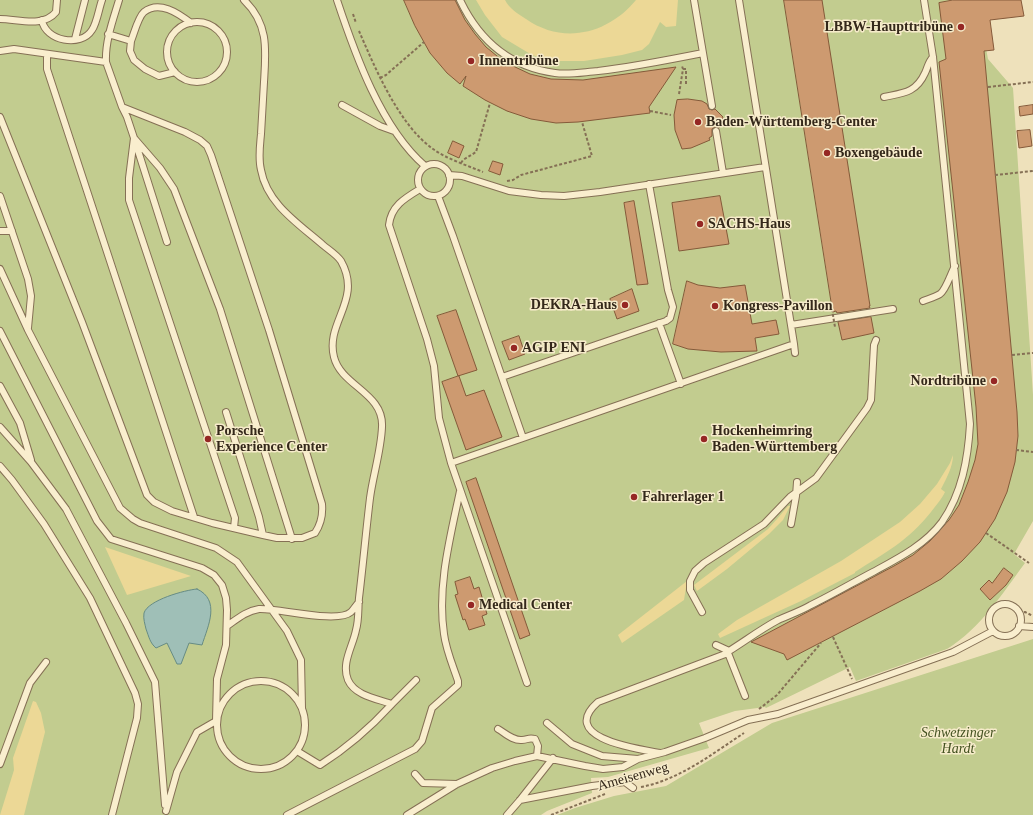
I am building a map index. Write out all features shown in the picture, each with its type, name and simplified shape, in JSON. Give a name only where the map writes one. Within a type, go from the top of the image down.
[{"type":"lane","points":[[0,18],[33,22],[42,20],[50,17],[56,12],[57,0]]},
{"type":"lane","points":[[76,39],[85,0]]},
{"type":"lane","points":[[42,20],[45,29],[59,39],[76,39],[83,37],[92,30],[102,0]]},
{"type":"lane","points":[[119,0],[108,34],[106,62],[127,117],[167,242]]},
{"type":"lane","points":[[244,0],[258,18],[264,36],[266,53],[259,151],[260,168],[263,179],[266,188],[283,210],[340,259],[346,273],[348,287],[346,302],[335,329],[332,346],[334,359],[342,372],[372,400],[380,411],[382,426],[370,498],[357,629],[346,663],[346,674],[353,689],[392,704]]},
{"type":"lane","points":[[337,0],[360,62],[382,109],[394,131],[415,157],[425,166]]},
{"type":"lane","points":[[460,0],[469,18],[485,39],[498,50],[511,59],[532,67],[555,73],[574,74],[607,70],[703,54]]},
{"type":"lane","points":[[694,0],[712,106]]},
{"type":"lane","points":[[739,0],[795,353]]},
{"type":"lane","points":[[661,753],[627,747],[606,740],[592,732],[588,722],[588,713],[598,702],[729,652],[777,621],[811,606],[911,549],[927,538],[941,524],[952,506],[960,488],[968,456],[970,424],[933,57],[924,0]]},
{"type":"lane","points":[[175,72],[159,76],[145,69],[134,60],[130,51],[131,41],[143,13],[153,8],[165,7],[175,11],[191,23]]},
{"type":"lane","points":[[191,23],[205,24],[217,30],[223,37],[227,46],[227,56],[224,65],[212,78],[203,82],[192,82],[183,78],[175,72],[169,63],[167,53],[169,43],[174,34],[181,27],[191,23]]},
{"type":"lane","points":[[108,34],[131,41]]},
{"type":"lane","points":[[0,50],[14,49],[106,62]]},
{"type":"lane","points":[[48,55],[47,69],[194,517]]},
{"type":"lane","points":[[884,97],[910,91],[923,78],[929,61],[933,57]]},
{"type":"lane","points":[[342,105],[380,126],[394,131]]},
{"type":"lane","points":[[0,116],[82,322],[147,495],[159,506],[172,511],[212,523],[263,535],[292,539],[302,538],[315,533],[321,520],[322,504],[269,330],[207,146],[186,132],[122,107]]},
{"type":"lane","points":[[716,131],[723,173]]},
{"type":"lane","points":[[134,138],[129,178],[129,200],[235,518],[234,528]]},
{"type":"lane","points":[[134,138],[160,168],[174,189],[220,309],[292,539]]},
{"type":"lane","points":[[436,164],[442,165],[449,175],[450,184],[447,190],[438,196],[428,195],[420,189],[418,179],[419,174],[425,166],[436,164]]},
{"type":"lane","points":[[449,175],[462,176],[509,191],[564,196],[766,167]]},
{"type":"lane","points":[[502,377],[670,318],[674,307],[668,290],[649,184]]},
{"type":"lane","points":[[420,189],[402,199],[394,208],[389,218],[389,225],[428,339],[434,366],[439,418],[451,464],[527,683]]},
{"type":"lane","points":[[0,196],[28,279],[31,296],[28,330]]},
{"type":"lane","points":[[438,196],[454,236],[523,438]]},
{"type":"lane","points":[[0,231],[12,231]]},
{"type":"lane","points":[[923,301],[941,294],[955,266]]},
{"type":"lane","points":[[0,269],[28,330],[120,508],[140,523],[203,543],[227,554],[237,562],[287,631],[301,660],[302,708],[305,723],[304,738],[297,751],[287,762],[274,768],[259,770],[245,768],[232,760],[222,749],[217,736],[216,721],[218,679],[226,645],[227,626],[226,598],[222,585],[214,575],[202,568],[111,539],[104,531],[97,521],[0,331]]},
{"type":"lane","points":[[791,325],[893,309]]},
{"type":"lane","points":[[659,323],[681,384]]},
{"type":"lane","points":[[702,612],[690,590],[690,581],[695,571],[704,563],[764,524],[790,497],[816,478],[871,400],[874,346],[876,340]]},
{"type":"lane","points":[[451,464],[794,344]]},
{"type":"lane","points":[[0,386],[20,423],[31,462]]},
{"type":"lane","points":[[226,412],[259,517],[263,535]]},
{"type":"lane","points":[[0,427],[31,462],[66,508],[155,682],[166,813]]},
{"type":"lane","points":[[0,466],[44,524],[90,598],[136,693],[138,704],[137,718],[112,815]]},
{"type":"lane","points":[[791,524],[797,493],[797,482]]},
{"type":"lane","points":[[287,815],[415,749],[422,741],[432,708],[458,684],[444,634],[442,602],[444,575],[460,490]]},
{"type":"lane","points":[[227,626],[247,612],[259,609],[272,609],[299,614],[332,616],[350,613],[359,602]]},
{"type":"lane","points":[[1003,604],[1008,605],[1016,609],[1019,613],[1021,622],[1020,626],[1008,636],[997,634],[989,622],[991,612],[1003,604]]},
{"type":"lane","points":[[1020,626],[1033,627]]},
{"type":"lane","points":[[407,815],[457,784],[514,760],[537,756],[603,769],[623,767],[638,759],[705,738],[748,720],[778,714],[953,652],[993,630]]},
{"type":"lane","points":[[716,645],[729,652],[745,696]]},
{"type":"lane","points":[[0,764],[30,683],[46,662]]},
{"type":"lane","points":[[297,751],[320,765],[352,743],[416,680]]},
{"type":"lane","points":[[166,813],[176,772],[197,732],[216,721],[220,707],[228,695],[240,686],[254,681],[269,681],[282,686],[294,696],[302,708]]},
{"type":"lane","points":[[547,723],[572,744],[602,756],[638,759]]},
{"type":"lane","points":[[498,729],[512,738],[522,740],[529,738],[535,739],[538,746],[537,756]]},
{"type":"lane","points":[[507,815],[553,758]]},
{"type":"lane","points":[[415,774],[423,783],[457,784]]},
{"type":"lane","points":[[520,800],[592,786],[624,782],[633,788]]},
{"type":"path","points":[[352,13],[359,32],[390,99],[415,133],[433,149],[483,172]]},
{"type":"path","points":[[380,78],[386,75],[424,42]]},
{"type":"path","points":[[683,69],[686,69],[686,84]]},
{"type":"path","points":[[988,87],[1033,82]]},
{"type":"path","points":[[461,163],[463,160],[476,152],[490,103]]},
{"type":"path","points":[[650,111],[671,115]]},
{"type":"path","points":[[504,181],[513,180],[521,175],[592,156],[582,122]]},
{"type":"path","points":[[996,175],[1033,171]]},
{"type":"path","points":[[826,310],[822,310],[821,306],[831,304],[835,326]]},
{"type":"path","points":[[1012,355],[1033,353]]},
{"type":"path","points":[[1016,450],[1033,452]]},
{"type":"path","points":[[986,533],[1029,563]]},
{"type":"path","points":[[1019,613],[1025,612],[1033,616]]},
{"type":"path","points":[[833,636],[855,686]]},
{"type":"path","points":[[748,720],[764,704],[777,695],[821,643]]},
{"type":"path","name":"Ameisenweg","points":[[633,788],[651,785],[680,774],[744,732]]},
{"type":"path","name":"Ameisenweg","points":[[551,815],[606,794]]},
{"type":"green space","name":"Hockenheimring Baden-Württemberg","points":[[0,0],[977,0],[988,59],[1013,88],[1033,395],[1033,521],[1014,554],[1025,563],[981,621],[959,641],[947,649],[856,681],[850,667],[766,708],[735,711],[699,723],[709,748],[608,777],[591,778],[592,793],[547,811],[541,815],[0,815]],"holes":[[[1004,568],[1013,575],[990,600],[980,589],[996,584],[998,576]]]},
{"type":"green space","name":"Schwetzinger Hardt","points":[[1033,639],[1033,815],[557,815],[614,796],[666,786],[772,723]]},
{"type":"sand","points":[[476,0],[505,0],[517,13],[540,27],[555,32],[570,33],[584,32],[599,28],[625,12],[636,0],[678,0],[676,26],[666,27],[660,22],[649,44],[642,50],[584,61],[555,61],[532,55],[502,37],[485,15]]},
{"type":"sand","points":[[953,455],[951,468],[941,489],[945,492],[944,495],[914,531],[855,573],[801,601],[720,638],[718,634],[737,620],[841,561],[900,522],[920,504],[937,484],[950,463]]},
{"type":"sand","points":[[788,506],[790,506],[783,520],[769,534],[727,569],[697,591],[694,585],[768,529]]},
{"type":"sand","points":[[105,547],[191,576],[127,595]]},
{"type":"sand","points":[[687,581],[684,600],[622,643],[618,635]]},
{"type":"sand","points":[[33,701],[36,702],[41,713],[45,732],[24,815],[0,815],[14,770],[13,758]]},
{"type":"water","points":[[197,589],[209,600],[211,614],[209,622],[202,645],[189,643],[181,664],[177,664],[167,643],[156,648],[152,644],[146,629],[144,613],[147,608],[159,600],[184,591]]},
{"type":"building","name":"Innentribüne","points":[[404,0],[455,0],[465,20],[486,47],[513,66],[530,74],[551,79],[583,80],[676,67],[649,107],[650,113],[578,122],[556,123],[531,119],[507,111],[485,100],[463,86],[466,76],[460,84],[447,73],[430,53],[415,26]]},
{"type":"building","name":"Boxengebäude","points":[[784,0],[822,0],[870,308],[837,313],[836,311],[833,312]]},
{"type":"building","name":"Nordtribüne","points":[[953,0],[1021,0],[1024,16],[990,20],[994,50],[984,51],[1017,412],[1018,436],[1015,462],[1007,492],[995,519],[980,542],[962,561],[941,579],[920,591],[787,660],[784,654],[751,642],[913,555],[930,541],[949,520],[959,505],[975,460],[978,444],[976,407],[939,62],[946,59],[939,3]]},
{"type":"building","name":"Baden-Württemberg-Center","points":[[688,99],[702,101],[707,104],[709,109],[715,109],[723,117],[719,128],[715,127],[712,129],[712,136],[709,138],[710,140],[691,148],[682,149],[675,130],[674,115],[677,100]]},
{"type":"building","points":[[1033,105],[1033,114],[1020,116],[1019,107]]},
{"type":"building","points":[[1030,130],[1032,146],[1019,148],[1017,131]]},
{"type":"building","points":[[453,141],[464,146],[459,158],[448,153]]},
{"type":"building","points":[[493,161],[503,164],[500,175],[489,171]]},
{"type":"building","name":"SACHS-Haus","points":[[720,196],[729,244],[679,251],[672,203]]},
{"type":"building","points":[[634,201],[648,284],[637,285],[624,203]]},
{"type":"building","name":"Kongress-Pavillon","points":[[687,281],[698,285],[720,288],[745,285],[752,324],[776,320],[779,334],[755,338],[757,351],[721,352],[688,349],[673,344]]},
{"type":"building","name":"DEKRA-Haus","points":[[632,289],[639,311],[617,319],[610,299]]},
{"type":"building","points":[[456,310],[477,370],[458,376],[437,316]]},
{"type":"building","points":[[871,317],[874,333],[842,340],[838,322]]},
{"type":"building","name":"AGIP ENI","points":[[519,336],[525,354],[509,360],[502,342]]},
{"type":"building","points":[[459,376],[466,396],[484,390],[502,437],[466,450],[442,382]]},
{"type":"building","points":[[476,478],[530,635],[520,639],[466,482]]},
{"type":"building","points":[[1004,568],[1013,575],[1006,585],[990,600],[980,589],[989,580],[992,583]]},
{"type":"building","name":"Medical Center","points":[[470,577],[474,589],[479,587],[487,614],[482,616],[485,625],[469,630],[465,619],[463,620],[455,595],[458,594],[455,582]]},
{"type":"place","name":"LBBW-Haupttribüne","points":[[961,27]]},
{"type":"place","name":"Innentribüne","points":[[471,61]]},
{"type":"place","name":"Baden-Württemberg-Center","points":[[698,122]]},
{"type":"place","name":"Boxengebäude","points":[[827,153]]},
{"type":"place","name":"SACHS-Haus","points":[[700,224]]},
{"type":"place","name":"DEKRA-Haus","points":[[625,305]]},
{"type":"place","name":"Kongress-Pavillon","points":[[715,306]]},
{"type":"place","name":"AGIP ENI","points":[[514,348]]},
{"type":"place","name":"Nordtribüne","points":[[994,381]]},
{"type":"place","name":"Porsche Experience Center","points":[[208,439]]},
{"type":"place","name":"Hockenheimring Baden-Württemberg","points":[[704,439]]},
{"type":"place","name":"Fahrerlager 1","points":[[634,497]]},
{"type":"place","name":"Medical Center","points":[[471,605]]}]
